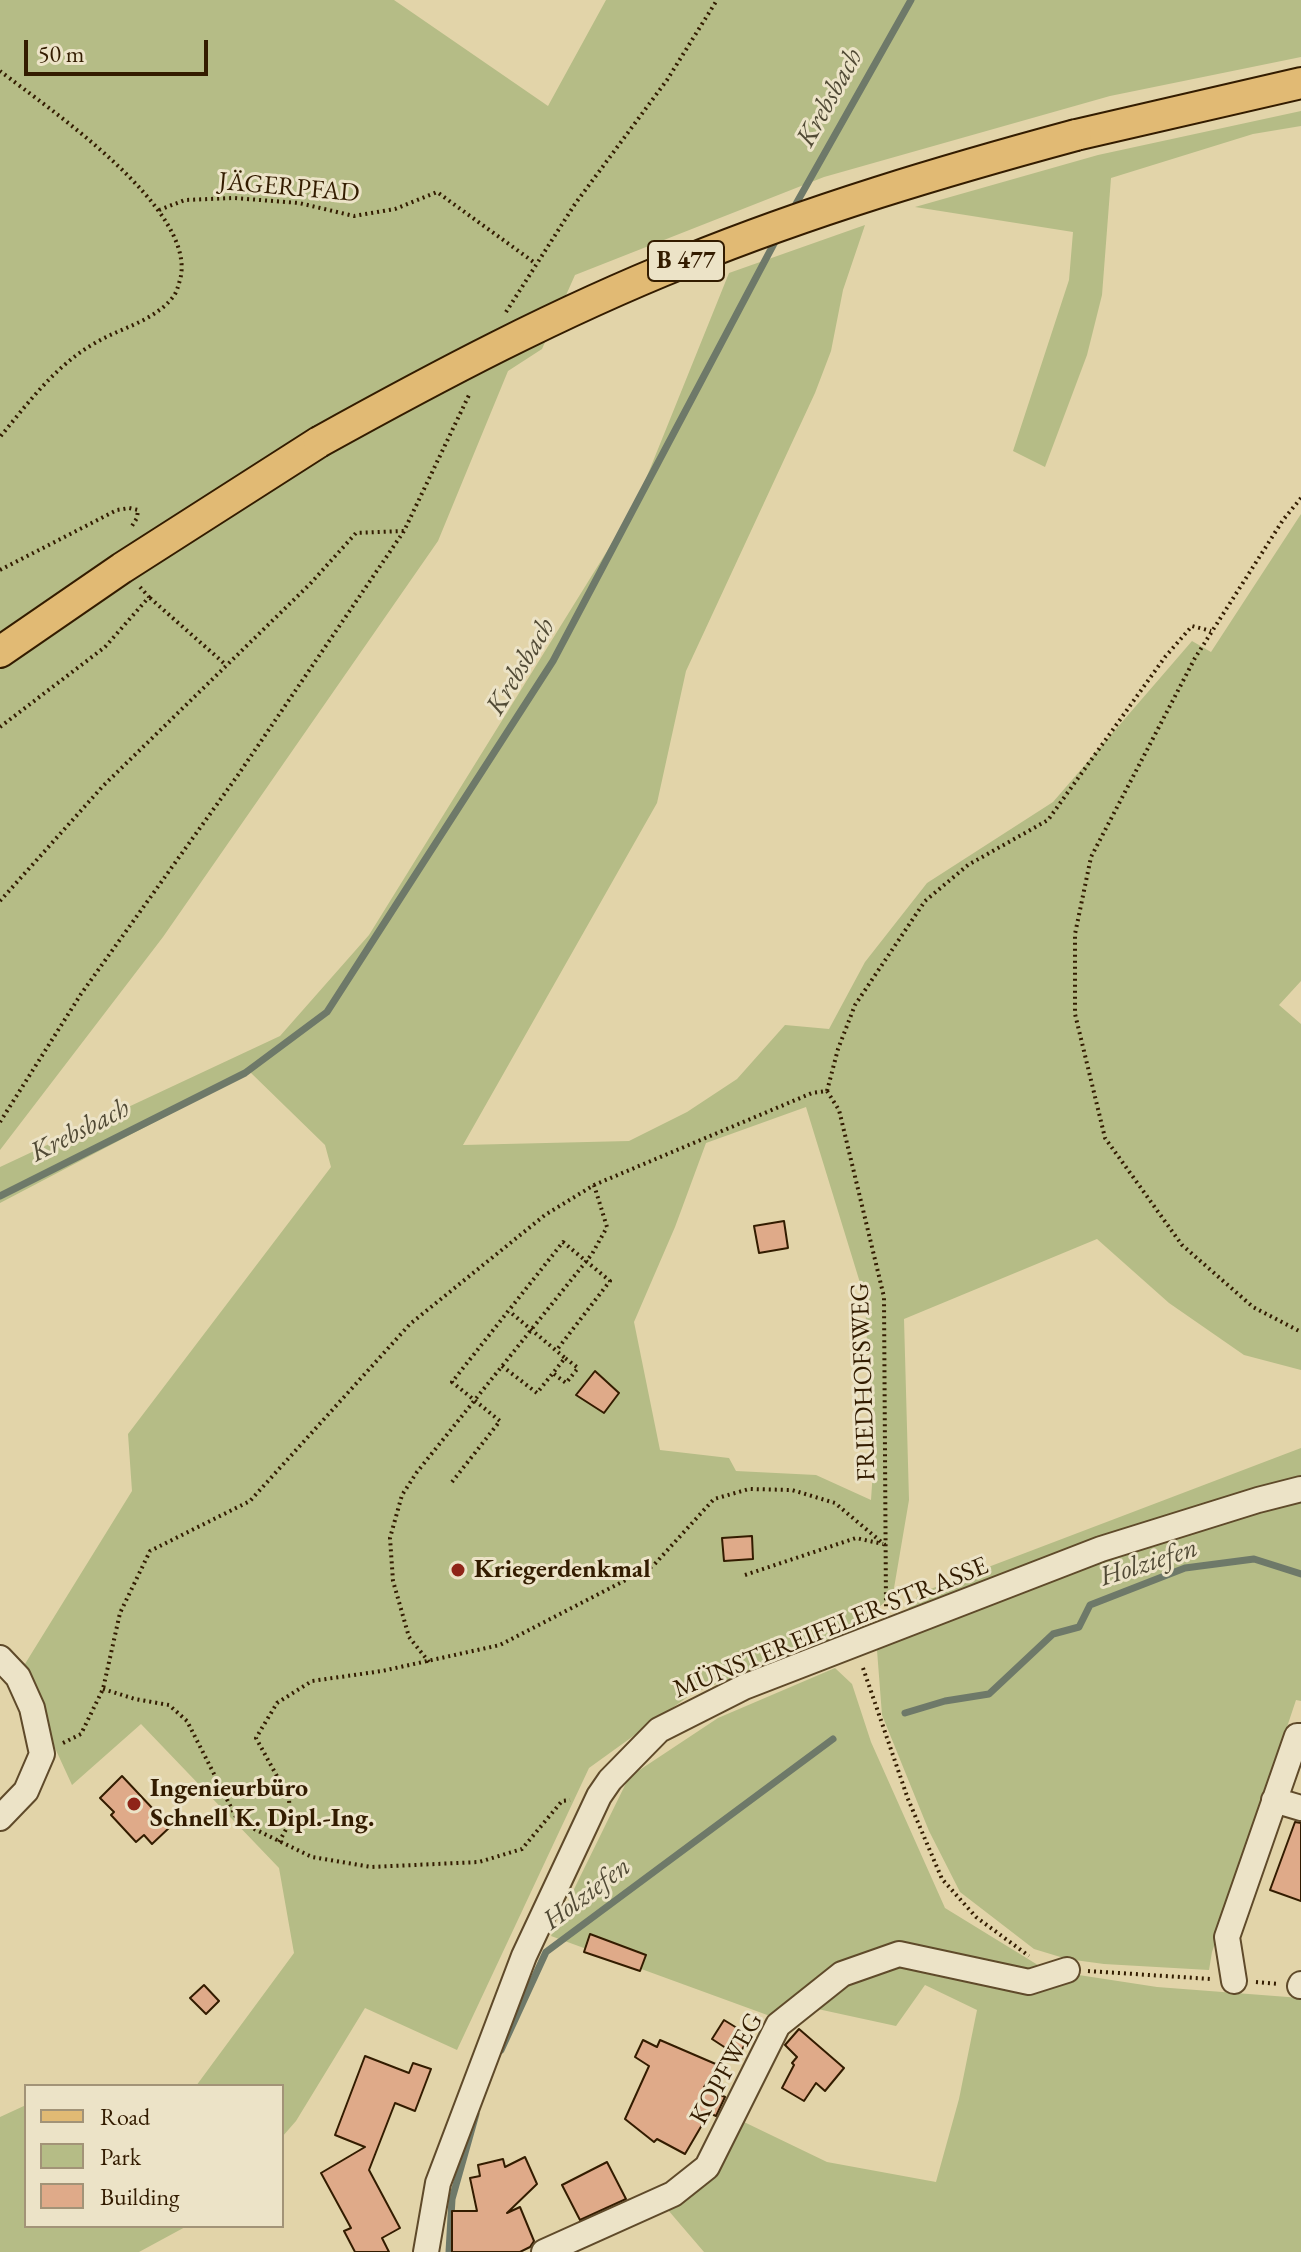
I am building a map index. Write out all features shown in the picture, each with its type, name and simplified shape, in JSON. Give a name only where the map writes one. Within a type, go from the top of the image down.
[{"type":"main road","name":"B 477","points":[[0,652],[122,568],[319,442],[503,343],[685,262],[811,214],[939,172],[1076,135],[1301,83]]},
{"type":"street","name":"MÜNSTEREIFELER STRASSE","points":[[426,2252],[438,2183],[524,1956],[599,1796],[610,1780],[659,1730],[744,1687],[1101,1549],[1301,1489]]},
{"type":"street","points":[[0,1658],[18,1677],[42,1754],[26,1791],[0,1818]]},
{"type":"street","points":[[1234,1981],[1227,1937],[1297,1736],[1301,1736]]},
{"type":"street","points":[[1274,1800],[1301,1808]]},
{"type":"street","name":"KOPFWEG","points":[[544,2252],[673,2194],[707,2167],[778,2025],[842,1974],[899,1954],[1029,1982],[1067,1970]]},
{"type":"path","points":[[505,313],[575,204],[667,80],[717,0]]},
{"type":"path","points":[[0,71],[104,151],[159,210],[176,241],[184,265],[176,295],[153,316],[94,343],[48,379],[0,437]]},
{"type":"path","name":"JÄGERPFAD","points":[[159,210],[185,200],[234,198],[299,203],[354,216],[395,209],[437,192],[535,263]]},
{"type":"path","points":[[0,1122],[81,994],[247,763],[404,531],[474,386]]},
{"type":"path","points":[[1301,498],[1283,520],[1195,658],[1091,857],[1075,934],[1075,1014],[1105,1138],[1182,1245],[1253,1307],[1301,1332]]},
{"type":"path","points":[[0,901],[103,786],[310,584],[356,533],[404,531]]},
{"type":"path","points":[[149,597],[226,665]]},
{"type":"path","points":[[42,1754],[81,1734],[103,1689],[120,1613],[150,1551],[250,1501],[410,1324],[545,1215],[594,1185],[812,1093],[827,1091],[838,1049],[855,1005],[925,901],[968,865],[1048,820],[1165,657],[1192,626],[1212,631]]},
{"type":"path","name":"FRIEDHOFSWEG","points":[[827,1091],[839,1110],[884,1297],[886,1632]]},
{"type":"path","points":[[429,1662],[409,1637],[393,1581],[390,1538],[402,1495],[586,1261],[607,1227],[594,1185]]},
{"type":"path","points":[[452,1482],[500,1421],[452,1382],[563,1242],[610,1281],[556,1351]]},
{"type":"path","points":[[509,1311],[578,1368],[566,1383],[553,1373]]},
{"type":"path","points":[[502,1366],[537,1393],[565,1358]]},
{"type":"path","points":[[279,1842],[290,1822],[289,1798],[256,1738],[277,1703],[312,1681],[429,1662],[500,1645],[653,1566],[714,1499],[749,1489],[792,1490],[835,1503],[885,1545]]},
{"type":"path","points":[[745,1575],[856,1538],[885,1545]]},
{"type":"path","points":[[855,1644],[908,1799],[942,1879],[976,1917],[1028,1956],[1067,1970],[1301,1985]]},
{"type":"path","points":[[103,1689],[169,1705],[187,1721],[238,1821],[312,1857],[371,1867],[479,1862],[522,1849],[562,1801],[599,1796]]},
{"type":"green space","points":[[0,0],[394,0],[548,106],[606,0],[1301,0],[1301,57],[1110,96],[824,177],[575,275],[542,349],[508,371],[438,541],[163,937],[0,1150]]},
{"type":"green space","points":[[1301,111],[1301,126],[1253,134],[1111,178],[1102,295],[1087,355],[1045,467],[1013,451],[1069,280],[1073,232],[915,207],[1098,155]]},
{"type":"green space","points":[[865,225],[843,290],[831,351],[815,393],[686,671],[657,803],[463,1145],[629,1141],[687,1112],[737,1079],[785,1025],[829,1029],[865,962],[927,883],[1053,802],[1192,641],[1211,652],[1301,514],[1301,981],[1279,1005],[1301,1024],[1301,1370],[1244,1355],[1169,1303],[1097,1239],[904,1319],[909,1500],[893,1594],[854,1631],[693,1693],[589,1768],[457,2050],[365,2008],[296,2121],[284,2135],[284,2084],[197,2084],[294,1953],[279,1868],[141,1724],[72,1785],[20,1672],[132,1491],[128,1434],[331,1167],[325,1145],[250,1072],[0,1203],[0,1167],[280,1036],[369,935],[635,506],[729,273]],"holes":[[[806,1107],[865,1299],[873,1470],[871,1500],[816,1475],[736,1471],[729,1458],[660,1450],[634,1322],[675,1227],[706,1143]]]},
{"type":"green space","points":[[1301,1448],[1301,1701],[1296,1700],[1212,1952],[1209,1970],[1104,1964],[1067,1959],[1034,1949],[960,1892],[929,1831],[882,1715],[877,1650],[920,1593]]},
{"type":"green space","points":[[835,1668],[852,1684],[871,1742],[945,1908],[1046,1970],[1157,1987],[1301,1998],[1301,2252],[704,2252],[668,2210],[708,2182],[744,2122],[827,2162],[936,2182],[959,2099],[977,2010],[925,1985],[896,2026],[790,2003],[770,2016],[551,1936],[629,1777],[718,1718]]},
{"type":"green space","points":[[24,2106],[24,2228],[183,2228],[139,2252],[0,2252],[0,2117]]},
{"type":"building","points":[[784,1221],[788,1248],[759,1253],[754,1226]]},
{"type":"building","points":[[595,1371],[619,1393],[604,1413],[576,1395]]},
{"type":"building","points":[[752,1536],[753,1559],[724,1561],[722,1538]]},
{"type":"building","points":[[122,1776],[170,1827],[152,1844],[144,1835],[136,1842],[100,1798]]},
{"type":"building","points":[[1295,1822],[1301,1823],[1301,1901],[1270,1890]]},
{"type":"building","points":[[590,1934],[646,1955],[640,1971],[584,1952]]},
{"type":"building","points":[[204,1985],[219,2001],[206,2014],[190,1998]]},
{"type":"building","points":[[724,2020],[750,2036],[738,2056],[712,2039]]},
{"type":"building","points":[[799,2029],[844,2068],[825,2091],[816,2083],[804,2101],[782,2088],[797,2057],[785,2045]]},
{"type":"building","points":[[643,2040],[657,2047],[660,2040],[718,2065],[704,2087],[725,2097],[716,2116],[709,2113],[685,2154],[657,2139],[654,2142],[625,2119],[649,2066],[635,2057]]},
{"type":"building","points":[[365,2056],[409,2073],[413,2063],[431,2069],[415,2111],[395,2103],[369,2170],[400,2228],[382,2238],[389,2252],[355,2252],[344,2231],[351,2228],[321,2173],[365,2147],[335,2135]]},
{"type":"building","points":[[525,2157],[537,2184],[507,2213],[520,2207],[534,2241],[530,2247],[520,2252],[452,2252],[452,2211],[477,2211],[470,2178],[480,2176],[478,2165],[503,2159],[505,2167]]},
{"type":"building","points":[[607,2162],[626,2199],[580,2220],[562,2185]]},
{"type":"waterway","name":"Krebsbach","points":[[792,211],[911,0]]},
{"type":"waterway","name":"Krebsbach","points":[[0,1196],[245,1073],[327,1012],[553,661],[778,236]]},
{"type":"waterway","name":"Holziefen","points":[[905,1713],[945,1701],[989,1694],[1053,1634],[1079,1627],[1090,1605],[1185,1568],[1254,1559],[1301,1574]]},
{"type":"waterway","name":"Holziefen","points":[[501,2050],[546,1952],[833,1739]]},
{"type":"waterway","name":"Holziefen","points":[[449,2252],[452,2199],[476,2114]]},
{"type":"place","name":"Kriegerdenkmal","points":[[458,1570]]},
{"type":"place","name":"Ingenieurbüro Schnell K. Dipl.-Ing.","points":[[134,1804]]}]
